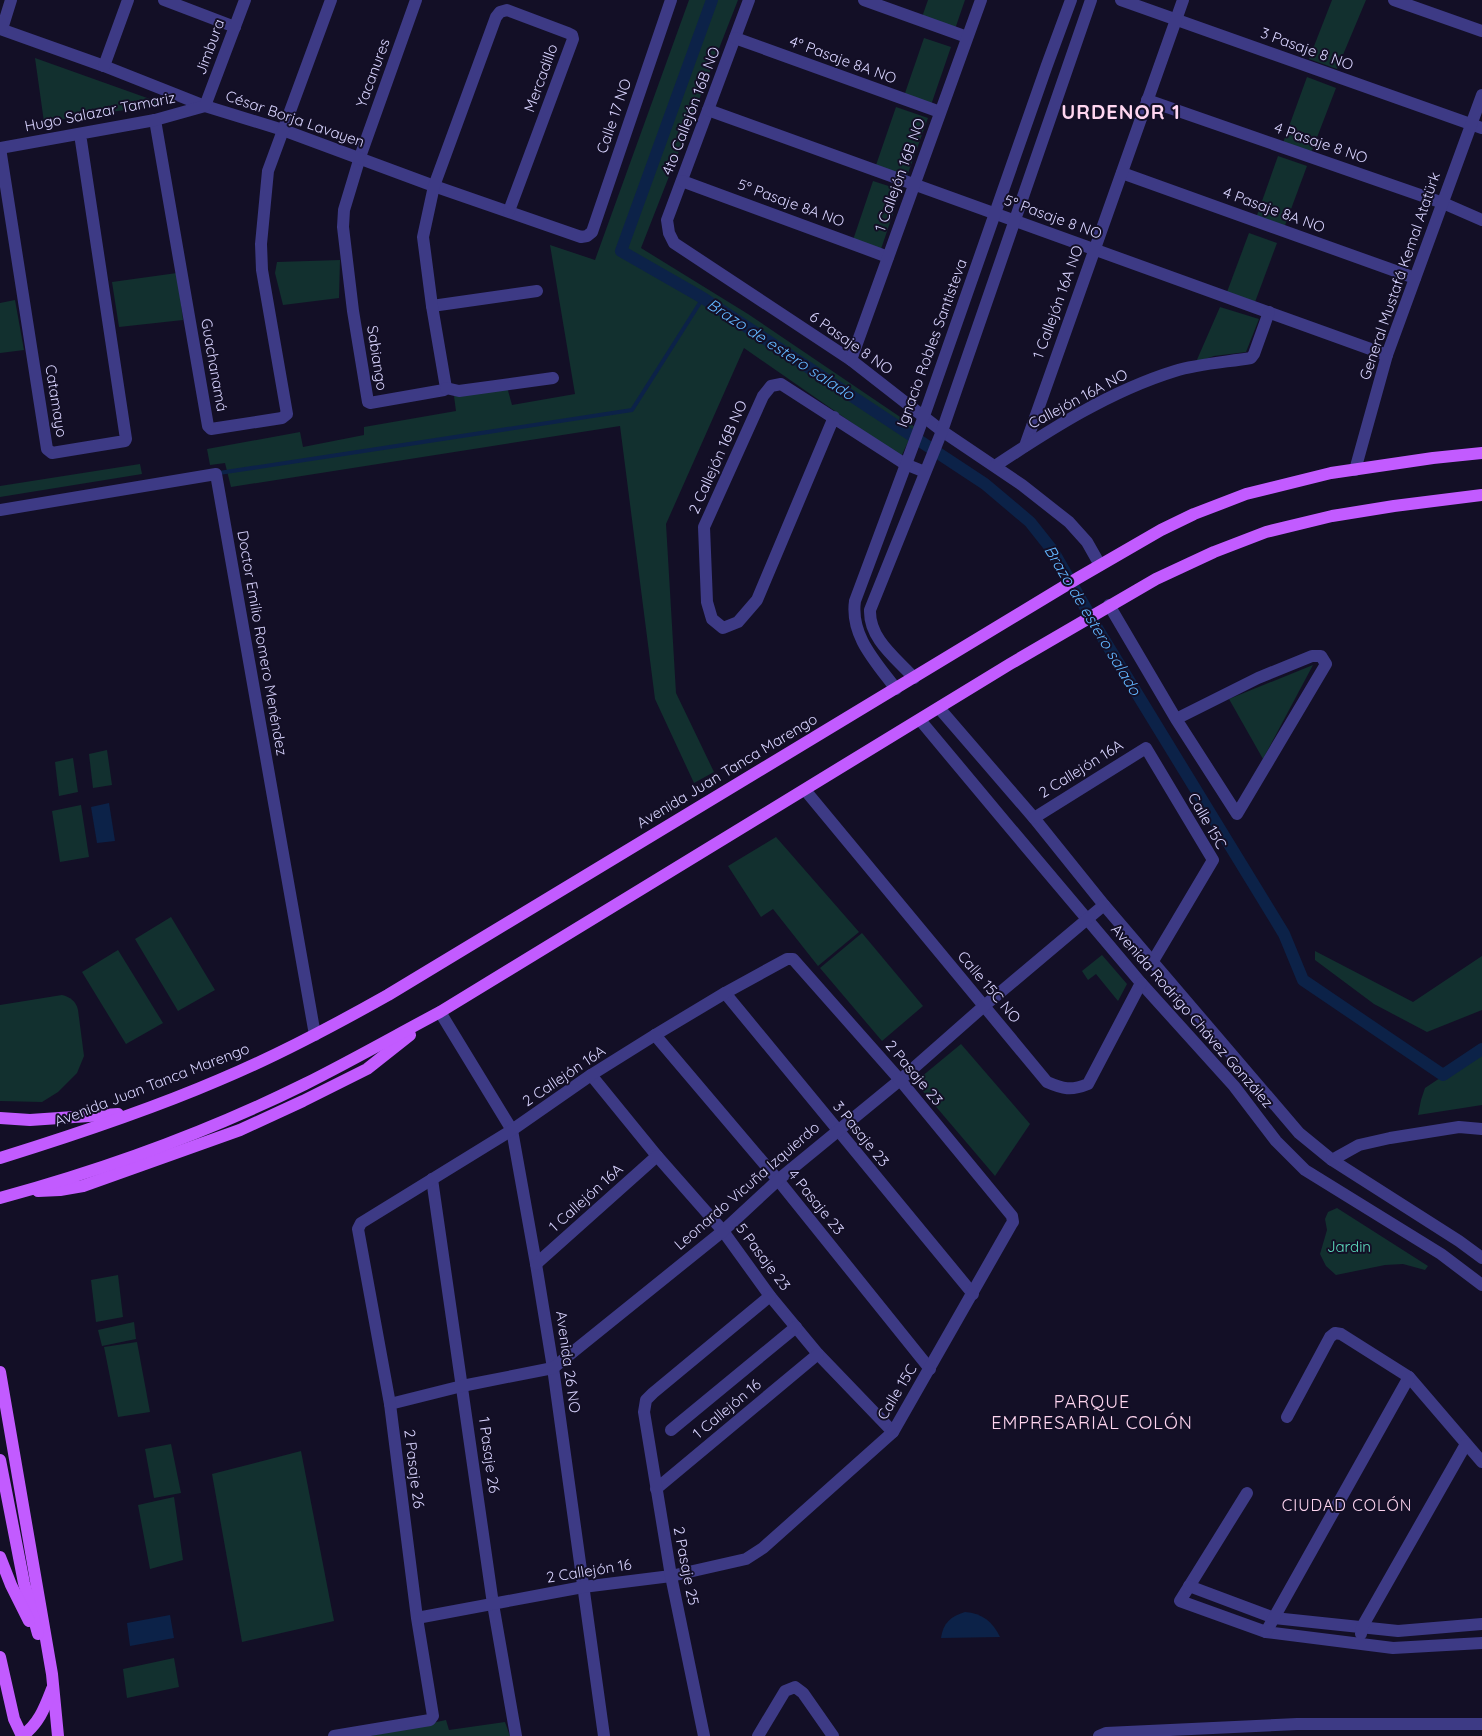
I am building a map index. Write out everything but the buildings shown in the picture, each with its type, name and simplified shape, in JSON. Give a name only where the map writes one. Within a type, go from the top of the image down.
[{"type":"main road","name":"Avenida Juan Tanca Marengo","points":[[0,1158],[133,1114],[218,1080],[315,1035],[388,995],[896,689],[1056,590],[1161,530],[1194,514],[1246,494],[1321,475],[1482,453]]},
{"type":"main road","points":[[1,1199],[106,1164],[234,1116],[305,1084],[440,1012],[1105,607],[1156,579],[1214,552],[1266,532],[1332,516],[1385,507],[1482,495]]},
{"type":"main road","points":[[0,1118],[30,1120],[133,1114]]},
{"type":"main road","points":[[0,1372],[52,1680],[58,1736]]},
{"type":"main road","points":[[0,1460],[24,1583],[52,1680],[40,1717],[34,1726],[22,1736],[14,1719],[0,1657]]},
{"type":"main road","points":[[0,1557],[11,1585],[42,1646]]},
{"type":"street","points":[[1,29],[12,0]]},
{"type":"street","points":[[104,66],[128,0]]},
{"type":"street","points":[[164,0],[235,27]]},
{"type":"street","name":"Jimbura","points":[[205,106],[245,0]]},
{"type":"street","points":[[283,130],[331,0]]},
{"type":"street","name":"Yacanures","points":[[360,157],[416,0]]},
{"type":"street","name":"Calle 17 NO","points":[[581,237],[587,236],[592,232],[671,0]]},
{"type":"street","name":"4to Callejón 16B NO","points":[[669,233],[667,220],[749,0]]},
{"type":"street","points":[[864,0],[967,37]]},
{"type":"street","name":"1 Callejón 16B NO","points":[[851,360],[981,0]]},
{"type":"street","name":"Ignacio Robles Santisteva","points":[[896,689],[859,637],[855,628],[853,611],[858,591],[921,422],[1046,65],[1071,0]]},
{"type":"street","points":[[914,678],[884,646],[874,632],[870,610],[941,434],[1091,0]]},
{"type":"street","name":"3 Pasaje 8 NO","points":[[1122,0],[1477,126]]},
{"type":"street","name":"1 Callejón 16A NO","points":[[1025,446],[1183,0]]},
{"type":"street","points":[[1394,0],[1482,32]]},
{"type":"street","name":"Mercadillo","points":[[434,186],[496,17],[500,12],[507,10],[568,33],[572,35],[573,40],[509,211]]},
{"type":"street","name":"César Borja Lavayen","points":[[1,29],[104,66],[205,106],[283,130],[434,186],[581,237]]},
{"type":"street","name":"4° Pasaje 8A NO","points":[[735,38],[940,112]]},
{"type":"street","name":"General Mustafá Kemal Atatürk","points":[[1355,470],[1387,355],[1443,203],[1477,126],[1482,95]]},
{"type":"street","name":"4 Pasaje 8 NO","points":[[1148,100],[1443,203],[1482,220]]},
{"type":"street","name":"Hugo Salazar Tamariz","points":[[0,148],[156,120],[205,106]]},
{"type":"street","name":"5° Pasaje 8 NO","points":[[708,110],[1387,355]]},
{"type":"street","name":"Guachanamá","points":[[156,120],[208,426],[211,429],[282,418],[287,414],[262,270],[261,244],[268,171],[283,130]]},
{"type":"street","name":"Catamayo","points":[[0,148],[47,449],[52,453],[125,441],[80,134]]},
{"type":"street","name":"Sabiango","points":[[360,157],[344,210],[343,228],[353,311],[367,400],[370,403],[444,390],[446,388]]},
{"type":"street","name":"4 Pasaje 8A NO","points":[[1122,173],[1415,278]]},
{"type":"street","name":"5° Pasaje 8A NO","points":[[682,180],[888,257]]},
{"type":"street","points":[[434,186],[423,237],[446,388],[459,391],[553,378]]},
{"type":"street","name":"6 Pasaje 8 NO","points":[[669,233],[674,243],[851,360],[921,422],[995,466],[1022,485],[1069,522],[1087,542],[1100,565]]},
{"type":"street","points":[[432,306],[537,291]]},
{"type":"street","name":"Callejón 16A NO","points":[[995,466],[1025,446],[1121,392],[1176,370],[1251,358],[1269,312]]},
{"type":"street","name":"2 Callejón 16B NO","points":[[780,384],[834,417],[757,600],[738,622],[723,628],[712,620],[707,602],[704,527],[763,396],[771,386],[780,384]]},
{"type":"street","points":[[834,417],[906,461],[927,469]]},
{"type":"street","name":"Doctor Emilio Romero Menéndez","points":[[0,510],[216,474],[315,1035]]},
{"type":"street","points":[[1105,607],[1237,814],[1326,664],[1321,656],[1312,656],[1258,678],[1176,718]]},
{"type":"street","name":"Avenida Rodrigo Chávez González","points":[[939,708],[1299,1133],[1332,1160],[1459,1241],[1482,1258]]},
{"type":"street","name":"Avenida Rodrigo Chávez González","points":[[920,720],[1141,983],[1234,1086],[1276,1141],[1305,1170],[1441,1254],[1482,1285]]},
{"type":"street","name":"2 Callejón 16A","points":[[1034,818],[1146,748]]},
{"type":"street","name":"Calle 15C","points":[[1146,748],[1213,860],[1153,962]]},
{"type":"street","name":"Calle 15C NO","points":[[805,790],[1047,1082],[1060,1088],[1076,1089],[1088,1084],[1141,983]]},
{"type":"street","name":"Leonardo Vicuña Izquierdo","points":[[390,1404],[462,1386],[552,1368],[722,1231],[778,1180],[900,1080],[1104,905]]},
{"type":"street","name":"2 Pasaje 23","points":[[787,959],[791,958],[794,960],[900,1080],[1012,1216]]},
{"type":"street","name":"2 Callejón 16A","points":[[360,1223],[512,1130],[591,1075],[655,1035],[787,959]]},
{"type":"street","name":"3 Pasaje 23","points":[[725,993],[973,1294]]},
{"type":"street","name":"Avenida 26 NO","points":[[440,1012],[512,1130],[552,1368],[604,1736]]},
{"type":"street","name":"4 Pasaje 23","points":[[655,1035],[778,1180],[930,1369]]},
{"type":"street","name":"5 Pasaje 23","points":[[591,1075],[657,1156],[722,1231],[770,1296],[818,1354],[893,1432]]},
{"type":"street","points":[[1332,1160],[1360,1145],[1390,1138],[1459,1127],[1482,1129]]},
{"type":"street","name":"1 Callejón 16A","points":[[536,1264],[657,1156]]},
{"type":"street","name":"1 Pasaje 26","points":[[432,1179],[493,1604],[516,1736]]},
{"type":"street","name":"Calle 15C","points":[[763,1548],[893,1432],[1013,1222],[1012,1216]]},
{"type":"street","name":"2 Pasaje 26","points":[[360,1223],[358,1229],[390,1404],[417,1618],[433,1716],[430,1720],[364,1733]]},
{"type":"street","name":"2 Pasaje 25","points":[[704,1736],[671,1576],[644,1412],[646,1400],[770,1296]]},
{"type":"street","points":[[671,1430],[796,1327]]},
{"type":"street","points":[[1287,1417],[1330,1337],[1335,1333],[1341,1334],[1409,1377],[1482,1462]]},
{"type":"street","name":"1 Callejón 16","points":[[656,1489],[818,1354]]},
{"type":"street","points":[[1266,1632],[1409,1377]]},
{"type":"street","points":[[1359,1643],[1362,1627],[1466,1444]]},
{"type":"street","points":[[1247,1493],[1180,1601],[1266,1632],[1393,1648],[1482,1643]]},
{"type":"street","name":"2 Callejón 16","points":[[417,1618],[583,1587],[671,1576],[746,1558],[763,1548]]},
{"type":"street","points":[[1189,1586],[1274,1618],[1398,1631],[1482,1624]]},
{"type":"street","points":[[758,1736],[785,1691],[795,1687],[803,1693],[833,1736]]},
{"type":"street","points":[[1099,1736],[1106,1733],[1297,1724],[1482,1724]]},
{"type":"street","points":[[334,1736],[364,1733]]},
{"type":"green space","points":[[689,0],[738,0],[641,248],[748,314],[915,427],[901,457],[744,348],[666,524],[676,693],[714,772],[694,783],[655,699],[620,426],[231,487],[225,463],[210,465],[207,449],[300,432],[303,447],[364,435],[364,427],[456,411],[454,396],[507,387],[512,405],[575,394],[550,245],[595,260]]},
{"type":"green space","points":[[928,0],[965,0],[955,29],[922,17]]},
{"type":"green space","points":[[1332,0],[1366,0],[1337,69],[1309,59]]},
{"type":"green space","points":[[924,38],[951,47],[931,105],[904,96]]},
{"type":"green space","points":[[35,58],[164,104],[165,104],[44,122]]},
{"type":"green space","points":[[1307,77],[1336,88],[1311,153],[1283,143]]},
{"type":"green space","points":[[896,107],[928,118],[906,179],[875,168]]},
{"type":"green space","points":[[1278,156],[1307,166],[1284,228],[1256,218]]},
{"type":"green space","points":[[873,181],[901,190],[881,249],[853,240]]},
{"type":"green space","points":[[1249,233],[1277,243],[1255,302],[1227,292]]},
{"type":"green space","points":[[340,260],[339,298],[283,305],[275,273],[277,262]]},
{"type":"green space","points":[[177,273],[183,320],[119,327],[112,282]]},
{"type":"green space","points":[[15,300],[24,350],[0,353],[0,303]]},
{"type":"green space","points":[[1220,307],[1259,319],[1246,352],[1214,356],[1196,362]]},
{"type":"green space","points":[[140,464],[142,474],[0,497],[0,486]]},
{"type":"green space","points":[[1313,665],[1263,759],[1229,699]]},
{"type":"green space","points":[[107,750],[112,785],[93,788],[89,754]]},
{"type":"green space","points":[[73,758],[78,792],[59,796],[55,762]]},
{"type":"green space","points":[[81,805],[89,857],[60,862],[52,811]]},
{"type":"green space","points":[[776,837],[859,932],[818,966],[773,909],[761,917],[728,866]]},
{"type":"green space","points":[[171,917],[215,990],[178,1011],[135,939]]},
{"type":"green space","points":[[862,933],[923,1006],[882,1041],[820,968]]},
{"type":"green space","points":[[118,950],[163,1023],[126,1044],[82,972]]},
{"type":"green space","points":[[1315,951],[1413,1002],[1482,956],[1482,1010],[1427,1032],[1374,1004],[1315,960]]},
{"type":"green space","points":[[1102,955],[1127,984],[1118,1001],[1096,974],[1088,980],[1082,971]]},
{"type":"green space","points":[[62,995],[72,1000],[78,1010],[84,1056],[77,1073],[58,1092],[42,1102],[0,1101],[0,1005]]},
{"type":"green space","points":[[961,1044],[1030,1124],[995,1176],[915,1082]]},
{"type":"green space","points":[[1482,1050],[1482,1105],[1418,1115],[1425,1088]]},
{"type":"green space","name":"Jardin","points":[[1337,1208],[1428,1266],[1425,1270],[1403,1264],[1385,1265],[1336,1275],[1326,1266],[1320,1254],[1327,1230],[1325,1219],[1328,1212]]},
{"type":"green space","points":[[118,1275],[123,1317],[96,1322],[91,1280]]},
{"type":"green space","points":[[134,1322],[136,1339],[102,1346],[98,1330]]},
{"type":"green space","points":[[137,1342],[150,1412],[118,1417],[104,1347]]},
{"type":"green space","points":[[171,1444],[181,1493],[154,1498],[145,1449]]},
{"type":"green space","points":[[301,1451],[334,1621],[242,1642],[212,1474]]},
{"type":"green space","points":[[174,1497],[183,1560],[150,1569],[138,1505]]},
{"type":"green space","points":[[174,1658],[179,1687],[127,1698],[123,1669]]},
{"type":"green space","points":[[446,1720],[449,1730],[505,1722],[510,1736],[370,1736]]},
{"type":"water","points":[[109,803],[115,841],[97,843],[91,807]]},
{"type":"water","points":[[965,1612],[982,1616],[994,1627],[1000,1637],[941,1638],[948,1621]]},
{"type":"water","points":[[170,1615],[174,1638],[130,1646],[127,1623]]},
{"type":"waterway","name":"Brazo de estero salado","points":[[712,0],[621,251],[703,298],[985,484],[1030,522],[1053,551],[1100,633],[1284,934],[1303,980],[1443,1075],[1482,1049]]},
{"type":"waterway","points":[[219,473],[632,410],[703,298]]},
{"type":"district","name":"URDENOR 1","points":[[1121,112]]},
{"type":"district","name":"PARQUE EMPRESARIAL COLÓN","points":[[1092,1412]]},
{"type":"district","name":"CIUDAD COLÓN","points":[[1347,1505]]}]
